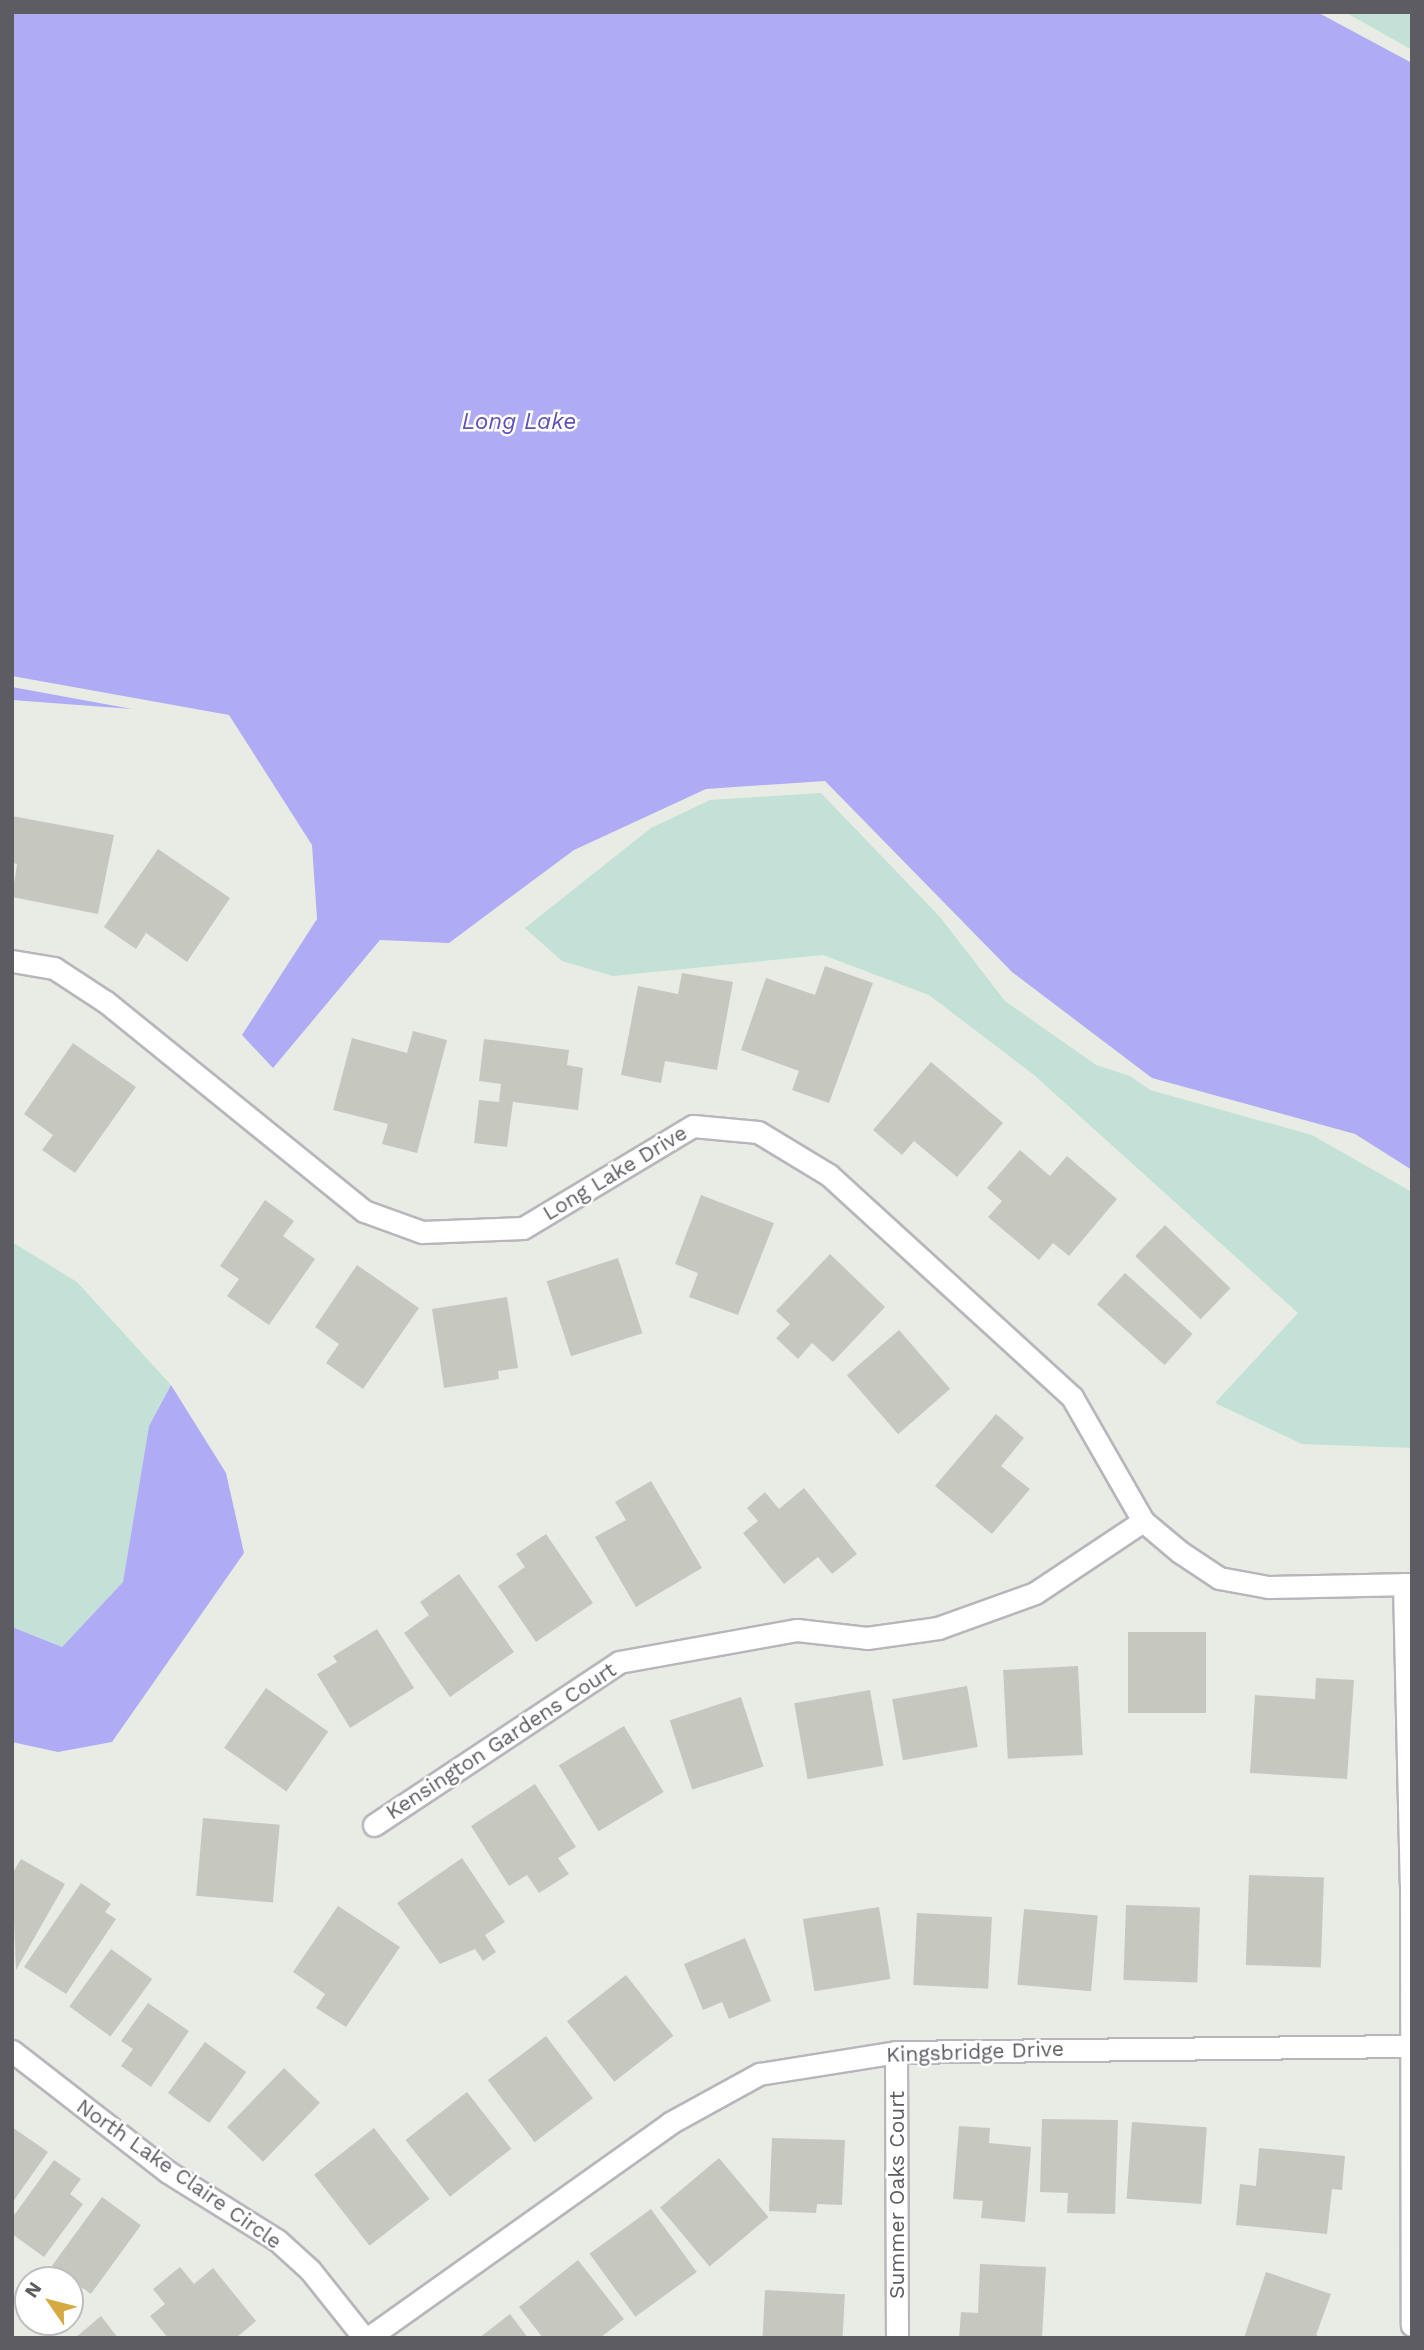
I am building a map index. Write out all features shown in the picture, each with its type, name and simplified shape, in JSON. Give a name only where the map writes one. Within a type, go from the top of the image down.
[{"type":"street","name":"Long Lake Drive","points":[[12,961],[54,968],[106,1002],[364,1211],[422,1232],[523,1228],[693,1126],[758,1132],[829,1175],[1072,1397],[1143,1521],[1219,1578],[1268,1587],[1408,1584]]},
{"type":"street","name":"Kensington Gardens Court","points":[[374,1825],[619,1662],[797,1630],[867,1638],[938,1628],[1034,1593],[1143,1521]]},
{"type":"street","points":[[1408,1584],[1412,2325]]},
{"type":"street","name":"Kingsbridge Drive","points":[[366,2338],[670,2123],[760,2074],[896,2052],[1411,2046]]},
{"type":"street","name":"North Lake Claire Circle","points":[[12,2052],[168,2172],[277,2240],[310,2270],[366,2338]]},
{"type":"street","name":"Summer Oaks Court","points":[[896,2052],[897,2338]]},
{"type":"shaded area","points":[[1345,12],[1412,12],[1412,50]]},
{"type":"shaded area","points":[[821,793],[940,917],[1005,1001],[1096,1065],[1130,1076],[1150,1090],[1312,1135],[1412,1192],[1412,1448],[1302,1444],[1215,1403],[1298,1313],[1034,1075],[929,995],[823,955],[613,976],[562,961],[525,928],[651,828],[710,800]]},
{"type":"shaded area","points":[[12,1242],[77,1282],[171,1385],[149,1426],[123,1582],[62,1647],[12,1627]]},
{"type":"water","name":"Long Lake","points":[[12,12],[1317,12],[1412,63],[1412,1170],[1355,1134],[1152,1078],[1012,972],[825,781],[706,789],[574,850],[449,943],[380,940],[273,1068],[242,1035],[317,919],[312,845],[229,715],[12,676]]},
{"type":"water","points":[[12,687],[132,709],[12,700]]},
{"type":"water","points":[[171,1385],[226,1473],[244,1553],[112,1742],[58,1752],[12,1742],[12,1627],[62,1647],[123,1582],[149,1426]]},
{"type":"building","points":[[12,816],[114,835],[98,914],[12,897],[17,864],[12,863]]},
{"type":"building","points":[[158,849],[230,898],[187,962],[146,933],[136,949],[104,927]]},
{"type":"building","points":[[825,966],[873,983],[829,1103],[792,1090],[799,1071],[741,1050],[766,978],[815,995]]},
{"type":"building","points":[[682,973],[733,982],[717,1070],[665,1061],[661,1083],[621,1075],[638,986],[678,994]]},
{"type":"building","points":[[413,1031],[447,1040],[417,1153],[382,1144],[388,1124],[333,1110],[352,1038],[407,1053]]},
{"type":"building","points":[[484,1039],[569,1050],[567,1065],[583,1068],[578,1110],[513,1102],[507,1147],[474,1143],[479,1100],[499,1102],[501,1084],[479,1081]]},
{"type":"building","points":[[73,1043],[136,1087],[75,1173],[42,1150],[53,1135],[24,1114]]},
{"type":"building","points":[[931,1062],[1003,1123],[957,1177],[914,1141],[902,1155],[873,1130]]},
{"type":"building","points":[[1020,1150],[1050,1176],[1067,1156],[1117,1199],[1069,1256],[1053,1243],[1039,1260],[988,1217],[1002,1201],[987,1188]]},
{"type":"building","points":[[701,1195],[774,1223],[738,1315],[689,1297],[698,1273],[675,1264]]},
{"type":"building","points":[[265,1200],[294,1221],[283,1236],[315,1259],[269,1325],[227,1296],[239,1279],[220,1266]]},
{"type":"building","points":[[1165,1225],[1230,1288],[1201,1319],[1135,1256]]},
{"type":"building","points":[[830,1254],[885,1307],[833,1362],[812,1343],[798,1359],[776,1338],[790,1324],[776,1311]]},
{"type":"building","points":[[618,1258],[642,1333],[571,1356],[547,1281]]},
{"type":"building","points":[[357,1265],[419,1308],[363,1389],[326,1363],[339,1344],[315,1327]]},
{"type":"building","points":[[1125,1273],[1193,1334],[1165,1365],[1097,1304]]},
{"type":"building","points":[[507,1297],[518,1368],[498,1371],[499,1379],[444,1388],[432,1309]]},
{"type":"building","points":[[899,1330],[950,1389],[898,1434],[847,1375]]},
{"type":"building","points":[[996,1414],[1024,1438],[1001,1466],[1030,1489],[992,1534],[935,1486]]},
{"type":"building","points":[[651,1481],[702,1568],[636,1607],[595,1537],[626,1520],[615,1502]]},
{"type":"building","points":[[804,1488],[857,1554],[832,1574],[818,1557],[784,1584],[743,1533],[758,1521],[747,1508],[765,1492],[779,1509]]},
{"type":"building","points":[[546,1534],[593,1603],[536,1642],[498,1586],[525,1567],[516,1554]]},
{"type":"building","points":[[459,1574],[514,1652],[450,1697],[404,1633],[429,1615],[420,1602]]},
{"type":"building","points":[[377,1629],[414,1688],[350,1728],[317,1674],[337,1662],[333,1656]]},
{"type":"building","points":[[1128,1632],[1206,1632],[1206,1713],[1128,1713]]},
{"type":"building","points":[[1078,1666],[1083,1755],[1008,1759],[1003,1670]]},
{"type":"building","points":[[1316,1678],[1354,1680],[1347,1779],[1250,1773],[1255,1695],[1315,1699]]},
{"type":"building","points":[[967,1686],[978,1747],[903,1760],[892,1699]]},
{"type":"building","points":[[266,1688],[328,1732],[286,1791],[224,1748]]},
{"type":"building","points":[[870,1690],[883,1766],[808,1779],[794,1703]]},
{"type":"building","points":[[741,1697],[764,1766],[692,1790],[670,1720]]},
{"type":"building","points":[[624,1726],[664,1792],[599,1831],[559,1765]]},
{"type":"building","points":[[535,1784],[576,1847],[558,1858],[569,1874],[539,1893],[527,1875],[509,1886],[471,1826]]},
{"type":"building","points":[[203,1818],[280,1825],[273,1902],[196,1896]]},
{"type":"building","points":[[462,1858],[505,1922],[485,1935],[496,1952],[483,1961],[475,1949],[440,1964],[397,1903]]},
{"type":"building","points":[[21,1859],[65,1884],[16,1970],[12,1874]]},
{"type":"building","points":[[1249,1875],[1324,1878],[1321,1968],[1246,1965]]},
{"type":"building","points":[[81,1883],[111,1904],[105,1912],[116,1919],[66,1994],[24,1967]]},
{"type":"building","points":[[1126,1905],[1200,1908],[1197,1983],[1123,1980]]},
{"type":"building","points":[[338,1906],[400,1947],[346,2027],[316,2008],[325,1994],[293,1972]]},
{"type":"building","points":[[879,1907],[890,1979],[814,1991],[803,1919]]},
{"type":"building","points":[[1024,1909],[1098,1915],[1091,1991],[1017,1985]]},
{"type":"building","points":[[917,1913],[992,1917],[988,1989],[913,1985]]},
{"type":"building","points":[[745,1938],[771,2001],[729,2019],[722,2002],[703,2010],[684,1964]]},
{"type":"building","points":[[111,1949],[152,1979],[111,2036],[69,2006]]},
{"type":"building","points":[[626,1975],[673,2036],[614,2082],[567,2021]]},
{"type":"building","points":[[148,2003],[189,2031],[151,2087],[121,2066],[133,2049],[121,2041]]},
{"type":"building","points":[[546,2036],[593,2098],[535,2142],[488,2080]]},
{"type":"building","points":[[205,2042],[246,2072],[209,2123],[168,2093]]},
{"type":"building","points":[[284,2068],[320,2103],[263,2162],[227,2127]]},
{"type":"building","points":[[467,2092],[511,2149],[450,2197],[406,2140]]},
{"type":"building","points":[[1042,2119],[1118,2120],[1115,2214],[1067,2213],[1068,2193],[1040,2192]]},
{"type":"building","points":[[1132,2122],[1207,2127],[1201,2204],[1127,2199]]},
{"type":"building","points":[[959,2126],[990,2128],[989,2143],[1031,2147],[1025,2222],[981,2218],[983,2201],[953,2199]]},
{"type":"building","points":[[12,2127],[48,2152],[12,2203]]},
{"type":"building","points":[[374,2128],[429,2199],[370,2246],[314,2175]]},
{"type":"building","points":[[772,2138],[845,2140],[842,2205],[817,2204],[816,2213],[769,2211]]},
{"type":"building","points":[[1259,2148],[1345,2156],[1342,2190],[1332,2189],[1327,2234],[1236,2225],[1240,2184],[1256,2186]]},
{"type":"building","points":[[719,2158],[768,2217],[710,2266],[660,2207]]},
{"type":"building","points":[[54,2160],[81,2179],[70,2194],[83,2204],[44,2257],[12,2234],[12,2218]]},
{"type":"building","points":[[102,2197],[141,2225],[91,2294],[84,2289],[84,2266],[52,2266]]},
{"type":"building","points":[[651,2209],[697,2272],[635,2317],[590,2254]]},
{"type":"building","points":[[578,2260],[624,2319],[600,2338],[543,2338],[519,2307]]},
{"type":"building","points":[[980,2264],[1046,2267],[1042,2338],[959,2338],[961,2312],[978,2313]]},
{"type":"building","points":[[180,2267],[194,2284],[213,2268],[256,2321],[236,2338],[168,2338],[150,2316],[165,2304],[153,2289]]},
{"type":"building","points":[[1266,2272],[1331,2294],[1316,2335],[1322,2338],[1244,2338]]},
{"type":"building","points":[[765,2290],[845,2294],[843,2338],[762,2338]]},
{"type":"building","points":[[510,2314],[528,2338],[479,2338]]},
{"type":"building","points":[[101,2316],[118,2338],[75,2338],[84,2336],[84,2330]]}]
